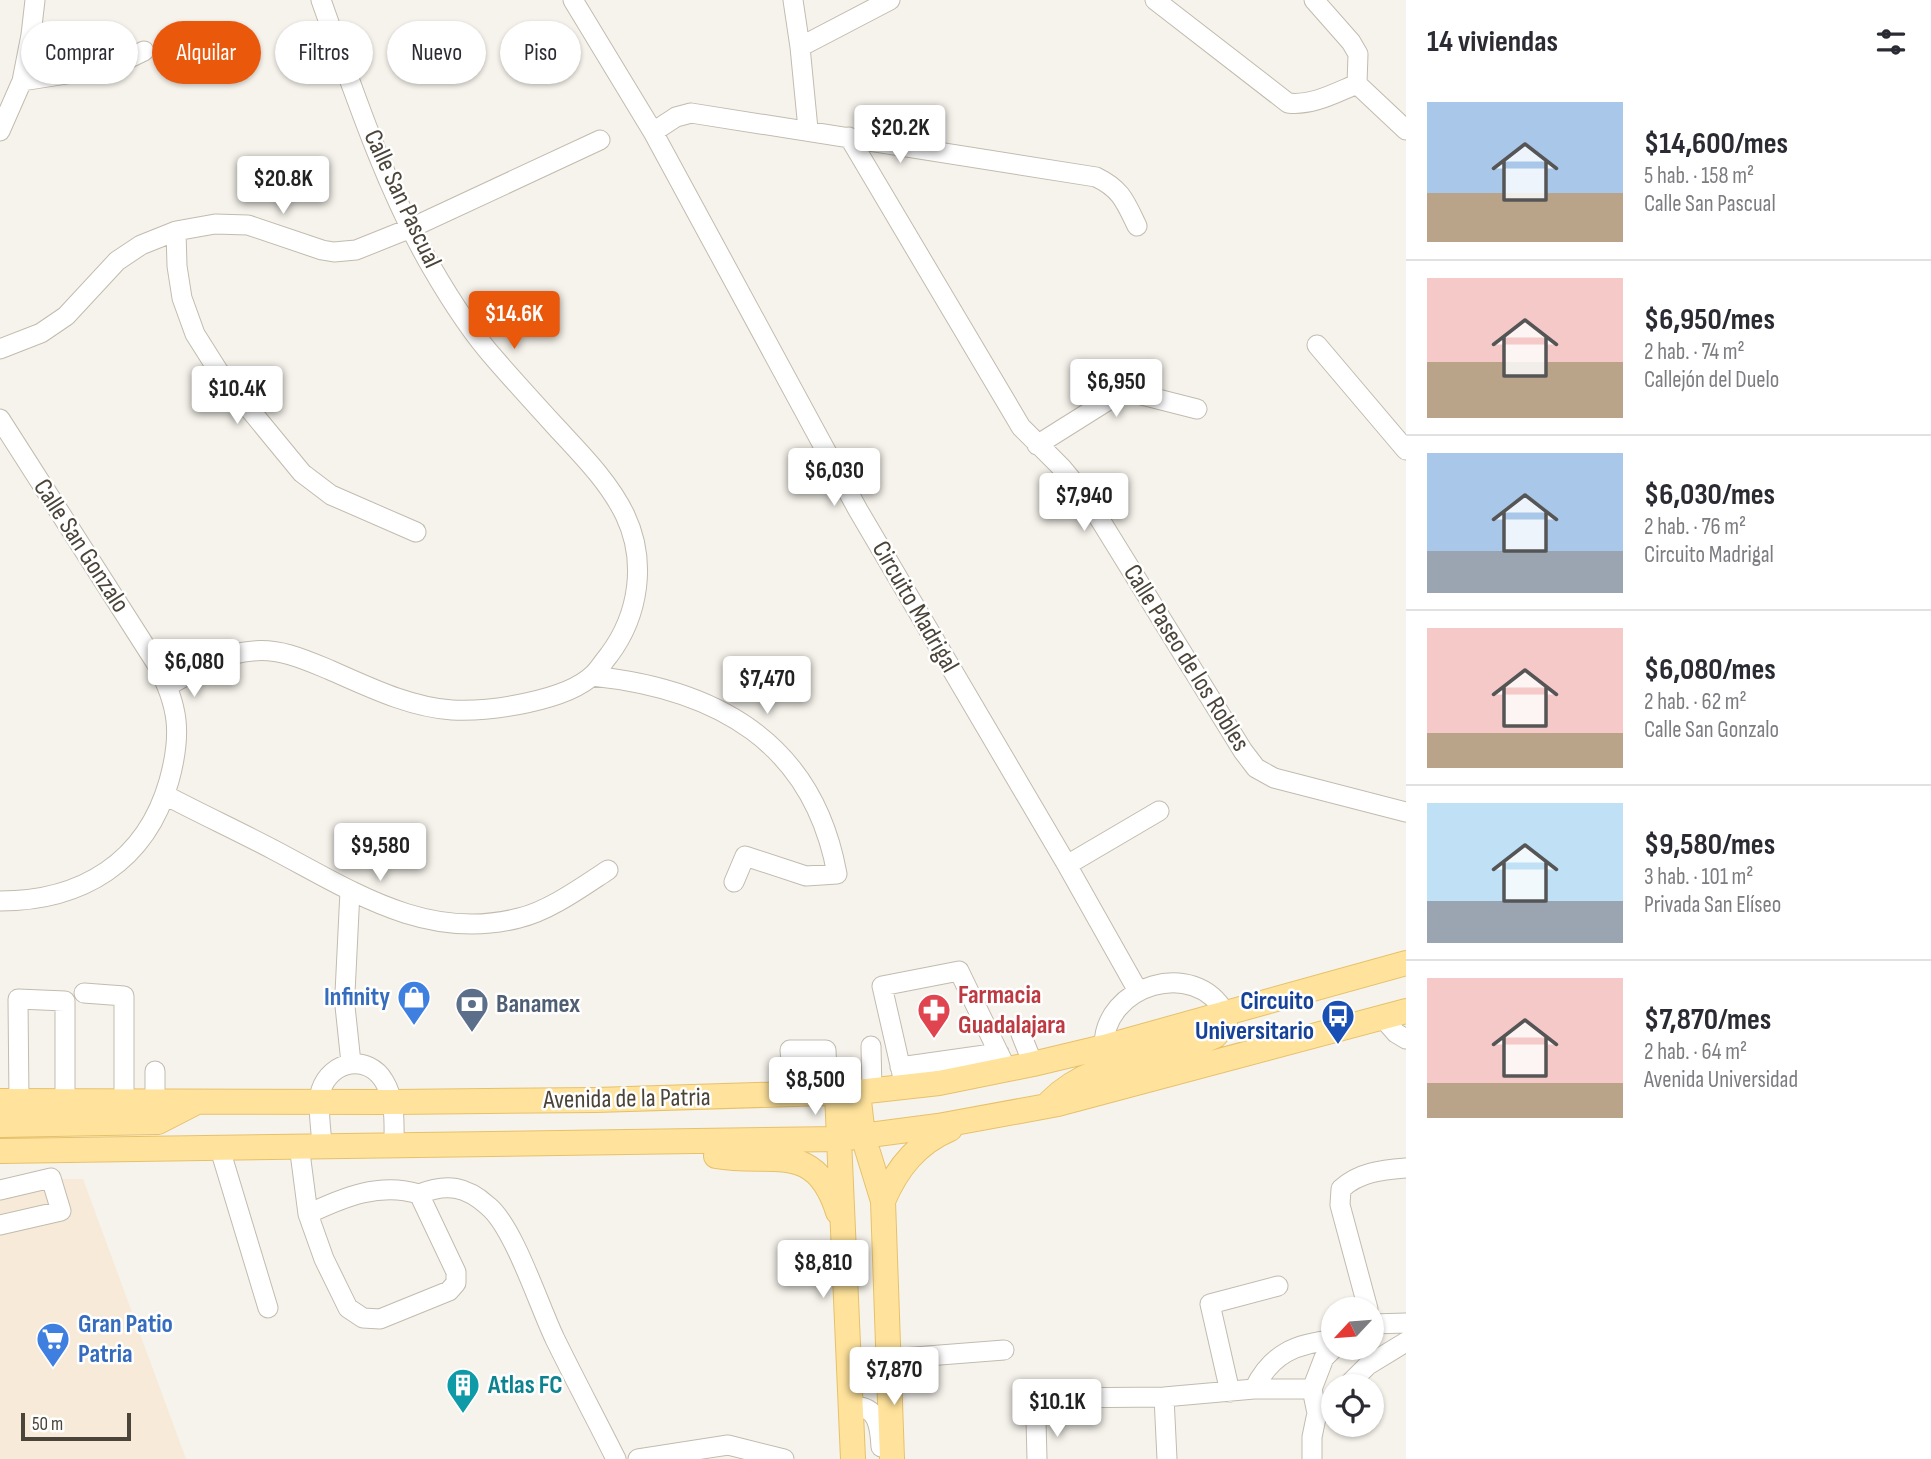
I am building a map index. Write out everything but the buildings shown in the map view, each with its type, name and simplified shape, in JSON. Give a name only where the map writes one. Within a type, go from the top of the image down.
[{"type":"main road","name":"Avenida de la Patria","points":[[10,1101],[393,1102],[849,1093],[903,1077],[1003,1061],[1033,1064],[1104,1047],[1406,963]]},
{"type":"main road","points":[[1045,1107],[1065,1088],[1089,1075],[1211,1038],[1222,1030],[1225,1013]]},
{"type":"main road","name":"Avenida de la Patria","points":[[0,1151],[851,1138],[1045,1107],[1166,1077],[1394,1014]]},
{"type":"main road","points":[[849,1093],[851,1138],[843,1231],[853,1459]]},
{"type":"main road","points":[[0,1125],[158,1122],[197,1102]]},
{"type":"main road","points":[[883,1201],[904,1163],[924,1144],[947,1130],[985,1118]]},
{"type":"main road","points":[[851,1138],[883,1201],[892,1459]]},
{"type":"main road","points":[[673,1142],[727,1158],[784,1158],[801,1164],[816,1174],[829,1189],[843,1231]]},
{"type":"street","points":[[33,21],[35,0]]},
{"type":"street","name":"Calle San Pascual","points":[[168,686],[206,665],[230,655],[254,650],[301,658],[425,707],[455,710],[498,708],[542,699],[576,686],[592,676],[616,645],[636,601],[637,554],[626,517],[606,483],[484,345],[432,267],[411,228],[379,153],[321,0]]},
{"type":"street","name":"Circuito Madrigal","points":[[573,0],[653,132],[858,510],[1138,991]]},
{"type":"street","points":[[793,0],[808,130]]},
{"type":"street","points":[[800,47],[890,0]]},
{"type":"street","points":[[1155,0],[1288,103],[1311,102],[1357,84]]},
{"type":"street","points":[[1314,0],[1351,42],[1358,54],[1357,84],[1406,130]]},
{"type":"street","points":[[138,54],[144,51]]},
{"type":"street","points":[[0,131],[21,83]]},
{"type":"street","points":[[653,132],[676,117],[691,113],[1096,177],[1113,185],[1125,201],[1137,226]]},
{"type":"street","name":"Calle Paseo de los Robles","points":[[849,137],[1021,428],[1062,468],[1086,497],[1256,768],[1274,778],[1406,813]]},
{"type":"street","points":[[0,349],[58,322],[117,261],[141,245],[176,231],[215,224],[248,225],[334,252],[356,250],[411,228],[600,140]]},
{"type":"street","points":[[176,231],[177,266],[182,298],[195,334],[219,372],[302,473],[331,495],[416,532]]},
{"type":"street","points":[[1317,345],[1406,450]]},
{"type":"street","points":[[1037,445],[1115,396],[1130,392],[1197,410]]},
{"type":"street","name":"Calle San Gonzalo","points":[[0,419],[168,686],[178,721],[178,739],[165,795],[145,834],[123,859],[90,882],[54,895],[0,901]]},
{"type":"street","points":[[592,676],[625,679],[682,694],[727,712],[768,741],[797,775],[819,813],[832,843],[837,874],[806,876],[745,856],[734,882]]},
{"type":"street","points":[[165,795],[377,904],[436,923],[483,924],[521,918],[568,896],[608,870]]},
{"type":"street","points":[[1067,865],[1159,811]]},
{"type":"street","points":[[350,891],[345,999],[351,1063]]},
{"type":"street","points":[[903,1077],[883,986],[958,971],[1003,1061]]},
{"type":"street","points":[[1104,1047],[1106,1030],[1122,1004],[1138,991],[1159,983],[1182,983],[1201,988],[1218,1000],[1225,1013]]},
{"type":"street","points":[[84,993],[124,996],[124,1102]]},
{"type":"street","points":[[0,999],[8,999],[10,1101]]},
{"type":"street","points":[[10,1101],[18,999],[65,1001],[65,1101]]},
{"type":"street","points":[[1394,1014],[1396,1033],[1406,1039]]},
{"type":"street","points":[[1021,1034],[1033,1064]]},
{"type":"street","points":[[849,1093],[871,1046]]},
{"type":"street","points":[[794,1095],[790,1050],[826,1050],[849,1093]]},
{"type":"street","points":[[394,1146],[393,1102],[384,1080],[371,1067],[351,1063],[335,1069],[321,1089],[310,1145],[308,1214],[324,1259],[348,1308],[363,1318],[380,1319],[449,1291],[456,1283],[456,1272],[419,1194]]},
{"type":"street","points":[[155,1071],[155,1102]]},
{"type":"street","points":[[219,1146],[268,1308]]},
{"type":"street","points":[[1365,1297],[1340,1205],[1341,1189],[1352,1178],[1381,1170],[1406,1168]]},
{"type":"street","points":[[0,1190],[51,1178],[61,1211],[0,1224]]},
{"type":"street","points":[[308,1214],[343,1198],[400,1188],[419,1194],[436,1187],[453,1187],[473,1194],[490,1207],[504,1224],[555,1339],[617,1459]]},
{"type":"street","points":[[1230,1392],[1210,1304],[1278,1286]]},
{"type":"street","points":[[1359,1374],[1368,1365],[1400,1345],[1384,1325]]},
{"type":"street","points":[[1254,1389],[1261,1374],[1273,1361],[1290,1350],[1310,1342],[1321,1341]]},
{"type":"street","points":[[888,1359],[1004,1350]]},
{"type":"street","points":[[1312,1389],[1323,1360]]},
{"type":"street","points":[[1037,1459],[1036,1420],[1040,1406],[1052,1398],[1164,1397],[1254,1389],[1312,1389]]},
{"type":"street","points":[[1312,1389],[1321,1402]]},
{"type":"street","points":[[1164,1397],[1167,1459]]},
{"type":"street","points":[[851,1407],[863,1408],[877,1418],[881,1428],[881,1459]]},
{"type":"street","points":[[1312,1459],[1312,1437],[1321,1417]]},
{"type":"street","points":[[638,1459],[729,1445],[784,1459]]},
{"type":"shaded area","points":[[0,1179],[83,1179],[186,1459],[0,1459]]},
{"type":"place","name":"Infinity","points":[[414,1027]]},
{"type":"place","name":"Banamex","points":[[472,1034]]},
{"type":"place","name":"Farmacia Guadalajara","points":[[934,1040]]},
{"type":"place","name":"Circuito Universitario","points":[[1338,1046]]},
{"type":"place","name":"Gran Patio Patria","points":[[53,1369]]},
{"type":"place","name":"Atlas FC","points":[[463,1415]]}]
